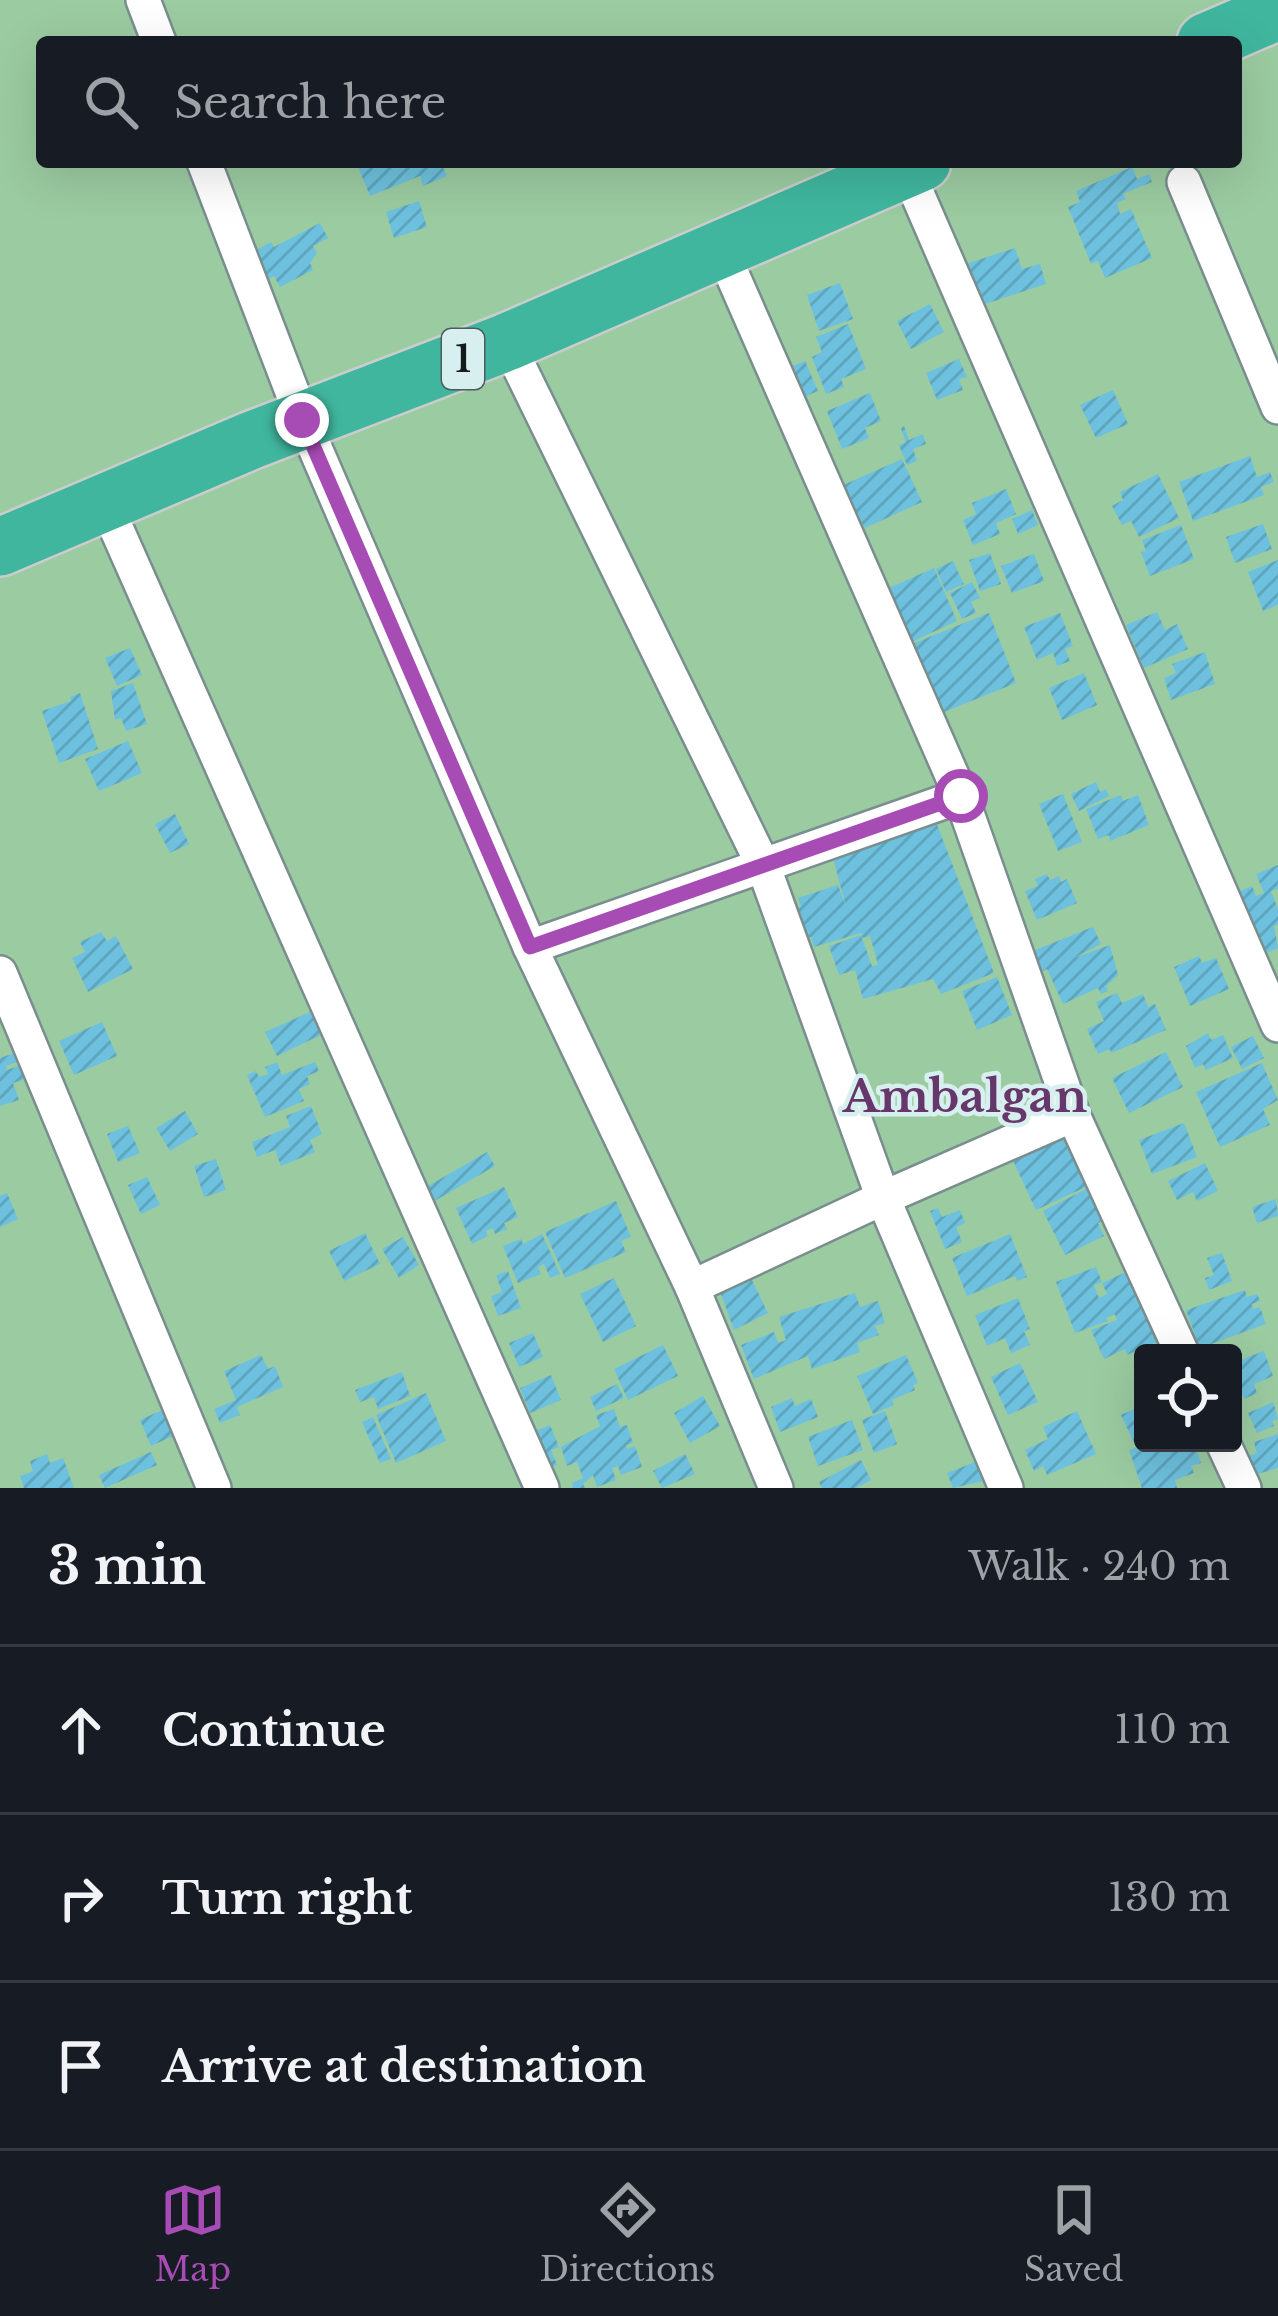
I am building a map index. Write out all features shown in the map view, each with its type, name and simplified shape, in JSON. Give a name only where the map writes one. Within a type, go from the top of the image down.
[{"type":"highway","points":[[1220,36],[1278,10]]},
{"type":"highway","name":"1","points":[[0,547],[302,420],[508,342],[907,168]]},
{"type":"street","points":[[142,0],[157,36]]},
{"type":"street","points":[[206,168],[302,420],[530,947],[692,1287],[776,1488]]},
{"type":"street","points":[[915,168],[1274,1003]]},
{"type":"street","points":[[1184,182],[1278,407]]},
{"type":"street","points":[[721,249],[961,796],[1073,1115],[1178,1344]]},
{"type":"street","points":[[508,342],[763,865],[883,1198],[1006,1488]]},
{"type":"street","points":[[106,503],[542,1488]]},
{"type":"street","points":[[530,947],[961,796]]},
{"type":"street","points":[[0,974],[214,1488]]},
{"type":"street","points":[[692,1287],[1073,1115]]},
{"type":"street","points":[[1227,1452],[1244,1488]]},
{"type":"green space","points":[[0,0],[1278,0],[1278,1488],[0,1488]]},
{"type":"building","points":[[358,168],[444,168],[447,176],[423,186],[420,176],[370,196]]},
{"type":"building","points":[[1130,168],[1137,179],[1149,174],[1152,182],[1123,194],[1126,199],[1117,203],[1120,214],[1131,209],[1152,258],[1105,278],[1098,261],[1091,264],[1068,207],[1080,202],[1076,191]]},
{"type":"building","points":[[419,201],[427,227],[394,238],[386,212]]},
{"type":"building","points":[[320,223],[328,238],[313,246],[317,253],[310,263],[313,270],[280,287],[274,276],[262,283],[247,255]]},
{"type":"building","points":[[1015,248],[1022,269],[1040,264],[1046,284],[979,306],[966,264]]},
{"type":"building","points":[[840,283],[853,319],[819,331],[807,295]]},
{"type":"building","points":[[930,304],[944,332],[911,349],[897,321]]},
{"type":"building","points":[[848,324],[866,369],[841,379],[844,387],[826,394],[812,357],[822,352],[816,337]]},
{"type":"building","points":[[959,359],[967,377],[959,379],[963,390],[937,400],[926,373]]},
{"type":"building","points":[[805,361],[818,391],[804,397],[799,384],[791,387],[783,370]]},
{"type":"building","points":[[1113,390],[1128,424],[1096,438],[1080,405]]},
{"type":"building","points":[[870,393],[881,421],[865,428],[869,438],[842,449],[827,411]]},
{"type":"building","points":[[904,426],[909,440],[923,434],[926,444],[913,449],[917,461],[907,465],[899,445],[906,442]]},
{"type":"building","points":[[1250,456],[1257,477],[1270,472],[1274,482],[1261,487],[1264,495],[1193,521],[1179,482]]},
{"type":"building","points":[[902,459],[922,502],[865,528],[841,486]]},
{"type":"building","points":[[1158,474],[1179,518],[1139,537],[1131,521],[1122,525],[1112,506],[1123,500],[1120,492]]},
{"type":"building","points":[[1006,489],[1016,514],[996,523],[1000,534],[973,545],[963,520],[976,514],[972,503]]},
{"type":"building","points":[[1032,510],[1038,525],[1018,534],[1012,519]]},
{"type":"building","points":[[1263,524],[1272,549],[1235,563],[1226,537]]},
{"type":"building","points":[[1181,525],[1194,559],[1150,576],[1142,540]]},
{"type":"building","points":[[990,553],[1001,584],[980,591],[969,560]]},
{"type":"building","points":[[1034,554],[1044,581],[1012,593],[1001,566]]},
{"type":"building","points":[[1278,560],[1278,605],[1263,611],[1248,572]]},
{"type":"building","points":[[953,561],[964,584],[946,592],[936,569]]},
{"type":"building","points":[[934,568],[957,621],[903,646],[880,592]]},
{"type":"building","points":[[972,582],[980,598],[971,602],[976,613],[962,619],[950,593]]},
{"type":"building","points":[[1157,612],[1165,630],[1177,624],[1188,649],[1144,668],[1126,625]]},
{"type":"building","points":[[989,613],[1016,683],[929,718],[902,648]]},
{"type":"building","points":[[1060,613],[1073,646],[1065,649],[1070,661],[1057,666],[1053,653],[1037,660],[1024,627]]},
{"type":"building","points":[[130,648],[142,675],[117,686],[105,658]]},
{"type":"building","points":[[1205,652],[1215,684],[1171,700],[1164,678],[1176,673],[1172,664]]},
{"type":"building","points":[[1084,673],[1097,705],[1062,720],[1049,688]]},
{"type":"building","points":[[133,683],[147,724],[126,731],[121,718],[115,720],[111,691]]},
{"type":"building","points":[[80,693],[98,749],[59,763],[42,711]]},
{"type":"building","points":[[128,741],[142,773],[99,791],[85,759]]},
{"type":"building","points":[[1096,782],[1100,792],[1106,789],[1109,796],[1079,811],[1071,794]]},
{"type":"building","points":[[1063,794],[1082,842],[1058,851],[1039,804]]},
{"type":"building","points":[[1121,795],[1123,801],[1138,795],[1149,825],[1110,841],[1109,835],[1098,839],[1086,809]]},
{"type":"building","points":[[175,814],[189,844],[170,853],[155,824]]},
{"type":"building","points":[[935,819],[994,973],[941,994],[933,979],[863,999],[855,970],[839,975],[829,946],[861,935],[872,966],[878,965],[870,936],[863,938],[861,933],[814,947],[811,937],[803,940],[793,910],[801,907],[798,898],[838,885],[846,907],[832,854]]},
{"type":"building","points":[[1278,865],[1278,889],[1271,891],[1278,909],[1274,926],[1278,948],[1252,959],[1227,896],[1252,886],[1256,896],[1264,893],[1256,874]]},
{"type":"building","points":[[1047,874],[1050,880],[1067,879],[1077,903],[1037,920],[1025,891],[1038,886],[1035,879]]},
{"type":"building","points":[[1093,927],[1101,944],[1074,958],[1110,945],[1118,975],[1106,986],[1108,991],[1101,994],[1098,988],[1063,1004],[1047,969],[1039,973],[1030,952]]},
{"type":"building","points":[[101,932],[107,941],[116,936],[133,969],[88,992],[72,958],[85,952],[80,942]]},
{"type":"building","points":[[1199,956],[1202,963],[1216,958],[1229,989],[1190,1006],[1174,967]]},
{"type":"building","points":[[997,977],[1012,1015],[977,1030],[962,991]]},
{"type":"building","points":[[1117,993],[1122,1003],[1143,994],[1148,1007],[1155,1004],[1166,1030],[1098,1054],[1087,1029],[1104,1021],[1096,1002]]},
{"type":"building","points":[[310,1012],[323,1034],[277,1056],[265,1032]]},
{"type":"building","points":[[102,1022],[117,1056],[74,1075],[59,1041]]},
{"type":"building","points":[[1208,1033],[1211,1040],[1223,1035],[1233,1058],[1206,1070],[1203,1064],[1195,1068],[1186,1046]]},
{"type":"building","points":[[1253,1036],[1264,1058],[1242,1069],[1231,1047]]},
{"type":"building","points":[[17,1052],[20,1061],[6,1066],[7,1070],[21,1065],[26,1079],[13,1083],[19,1100],[0,1106],[0,1058]]},
{"type":"building","points":[[1166,1052],[1183,1087],[1129,1113],[1112,1078]]},
{"type":"building","points":[[277,1062],[282,1075],[315,1062],[319,1071],[307,1076],[310,1084],[299,1089],[304,1101],[265,1117],[247,1075],[268,1074],[265,1067]]},
{"type":"building","points":[[1262,1063],[1278,1100],[1263,1109],[1270,1125],[1220,1147],[1196,1092]]},
{"type":"building","points":[[311,1106],[322,1134],[310,1140],[315,1152],[281,1166],[275,1150],[257,1157],[252,1142],[290,1127],[286,1116]]},
{"type":"building","points":[[185,1111],[198,1134],[170,1151],[156,1128]]},
{"type":"building","points":[[1184,1123],[1197,1157],[1152,1174],[1139,1140]]},
{"type":"building","points":[[128,1126],[140,1153],[118,1162],[107,1134]]},
{"type":"building","points":[[1061,1134],[1086,1187],[1036,1210],[1008,1150]]},
{"type":"building","points":[[487,1152],[495,1166],[431,1203],[423,1189]]},
{"type":"building","points":[[216,1159],[226,1190],[204,1197],[194,1166]]},
{"type":"building","points":[[1205,1163],[1218,1191],[1197,1201],[1193,1192],[1177,1200],[1168,1181]]},
{"type":"building","points":[[147,1177],[160,1205],[141,1214],[128,1185]]},
{"type":"building","points":[[504,1187],[518,1217],[504,1223],[507,1229],[495,1234],[493,1228],[486,1231],[488,1236],[472,1244],[456,1208]]},
{"type":"building","points":[[1088,1188],[1104,1220],[1098,1223],[1104,1236],[1065,1255],[1043,1211]]},
{"type":"building","points":[[7,1193],[18,1219],[0,1227],[0,1196]]},
{"type":"building","points":[[1276,1199],[1278,1216],[1257,1223],[1252,1207]]},
{"type":"building","points":[[616,1201],[631,1237],[621,1241],[626,1252],[565,1278],[545,1232]]},
{"type":"building","points":[[938,1208],[942,1217],[960,1210],[965,1223],[956,1227],[962,1242],[945,1249],[930,1211]]},
{"type":"building","points":[[365,1233],[380,1264],[344,1281],[329,1251]]},
{"type":"building","points":[[542,1234],[560,1274],[550,1278],[544,1264],[538,1267],[541,1274],[518,1283],[503,1246],[521,1239],[523,1244]]},
{"type":"building","points":[[1010,1234],[1027,1277],[1017,1281],[1015,1276],[967,1296],[952,1258]]},
{"type":"building","points":[[403,1237],[419,1265],[399,1278],[382,1249]]},
{"type":"building","points":[[1222,1253],[1232,1281],[1209,1290],[1205,1278],[1214,1275],[1207,1258]]},
{"type":"building","points":[[1096,1267],[1102,1282],[1094,1285],[1099,1298],[1107,1294],[1102,1283],[1126,1272],[1159,1341],[1134,1344],[1134,1352],[1127,1355],[1125,1349],[1104,1359],[1091,1330],[1117,1320],[1115,1314],[1075,1333],[1056,1282]]},
{"type":"building","points":[[508,1271],[521,1308],[498,1316],[491,1296],[502,1292],[496,1275]]},
{"type":"building","points":[[614,1278],[636,1326],[603,1342],[580,1294]]},
{"type":"building","points":[[751,1278],[768,1313],[734,1330],[721,1294]]},
{"type":"building","points":[[1245,1290],[1247,1297],[1257,1294],[1260,1301],[1252,1304],[1253,1309],[1260,1307],[1266,1324],[1199,1344],[1186,1310]]},
{"type":"building","points":[[855,1293],[860,1307],[878,1301],[885,1323],[875,1326],[879,1335],[857,1343],[860,1352],[812,1369],[808,1356],[754,1379],[741,1345],[774,1332],[778,1343],[786,1340],[779,1317]]},
{"type":"building","points":[[1018,1298],[1030,1329],[1024,1331],[1030,1345],[1011,1353],[1005,1338],[987,1346],[975,1315]]},
{"type":"building","points":[[533,1333],[543,1357],[519,1367],[509,1343]]},
{"type":"building","points":[[663,1345],[678,1376],[628,1400],[614,1369]]},
{"type":"building","points":[[1264,1351],[1273,1376],[1254,1384],[1257,1393],[1244,1399],[1242,1394],[1242,1360]]},
{"type":"building","points":[[261,1355],[268,1369],[275,1366],[283,1387],[237,1407],[240,1415],[220,1423],[214,1409],[236,1400],[224,1371]]},
{"type":"building","points":[[906,1355],[918,1383],[913,1385],[915,1390],[873,1414],[857,1376]]},
{"type":"building","points":[[1020,1363],[1038,1402],[1008,1415],[991,1377]]},
{"type":"building","points":[[402,1372],[410,1396],[378,1409],[374,1397],[360,1402],[355,1390]]},
{"type":"building","points":[[551,1375],[561,1400],[530,1413],[520,1388]]},
{"type":"building","points":[[617,1384],[624,1398],[596,1411],[590,1397]]},
{"type":"building","points":[[426,1393],[446,1441],[396,1463],[376,1415]]},
{"type":"building","points":[[703,1396],[720,1426],[690,1443],[674,1413]]},
{"type":"building","points":[[792,1398],[795,1406],[811,1399],[818,1417],[780,1432],[771,1407]]},
{"type":"building","points":[[1273,1402],[1278,1419],[1272,1421],[1274,1426],[1257,1433],[1248,1413]]},
{"type":"building","points":[[171,1406],[182,1432],[151,1446],[140,1420]]},
{"type":"building","points":[[614,1409],[633,1443],[627,1449],[635,1446],[642,1467],[621,1475],[618,1466],[612,1468],[616,1480],[597,1487],[593,1475],[583,1484],[585,1488],[573,1488],[572,1483],[583,1478],[577,1462],[567,1466],[561,1447],[600,1426],[596,1415]]},
{"type":"building","points":[[1134,1409],[1134,1443],[1121,1415]]},
{"type":"building","points":[[885,1411],[897,1444],[874,1453],[862,1420]]},
{"type":"building","points":[[1077,1411],[1096,1454],[1047,1475],[1043,1466],[1034,1471],[1025,1450],[1048,1439],[1043,1427]]},
{"type":"building","points":[[373,1417],[391,1459],[380,1463],[362,1422]]},
{"type":"building","points":[[852,1420],[863,1450],[818,1466],[808,1437]]},
{"type":"building","points":[[550,1425],[559,1447],[551,1450],[557,1465],[545,1470],[530,1433]]},
{"type":"building","points":[[1278,1434],[1278,1468],[1254,1475],[1248,1456],[1257,1453],[1254,1442]]},
{"type":"building","points":[[1129,1450],[1197,1452],[1201,1463],[1191,1466],[1194,1473],[1175,1480],[1177,1488],[1142,1488]]},
{"type":"building","points":[[151,1452],[157,1465],[105,1488],[99,1475]]},
{"type":"building","points":[[47,1454],[50,1463],[63,1458],[74,1488],[24,1488],[20,1476],[33,1471],[30,1461]]},
{"type":"building","points":[[685,1454],[695,1474],[662,1488],[653,1471]]},
{"type":"building","points":[[861,1460],[871,1480],[856,1488],[822,1488],[819,1482]]},
{"type":"building","points":[[975,1462],[983,1481],[953,1488],[947,1473]]},
{"type":"district","name":"Ambalgan","points":[[965,1096]]},
{"type":"route","points":[[302,420],[530,947],[961,796]]}]
